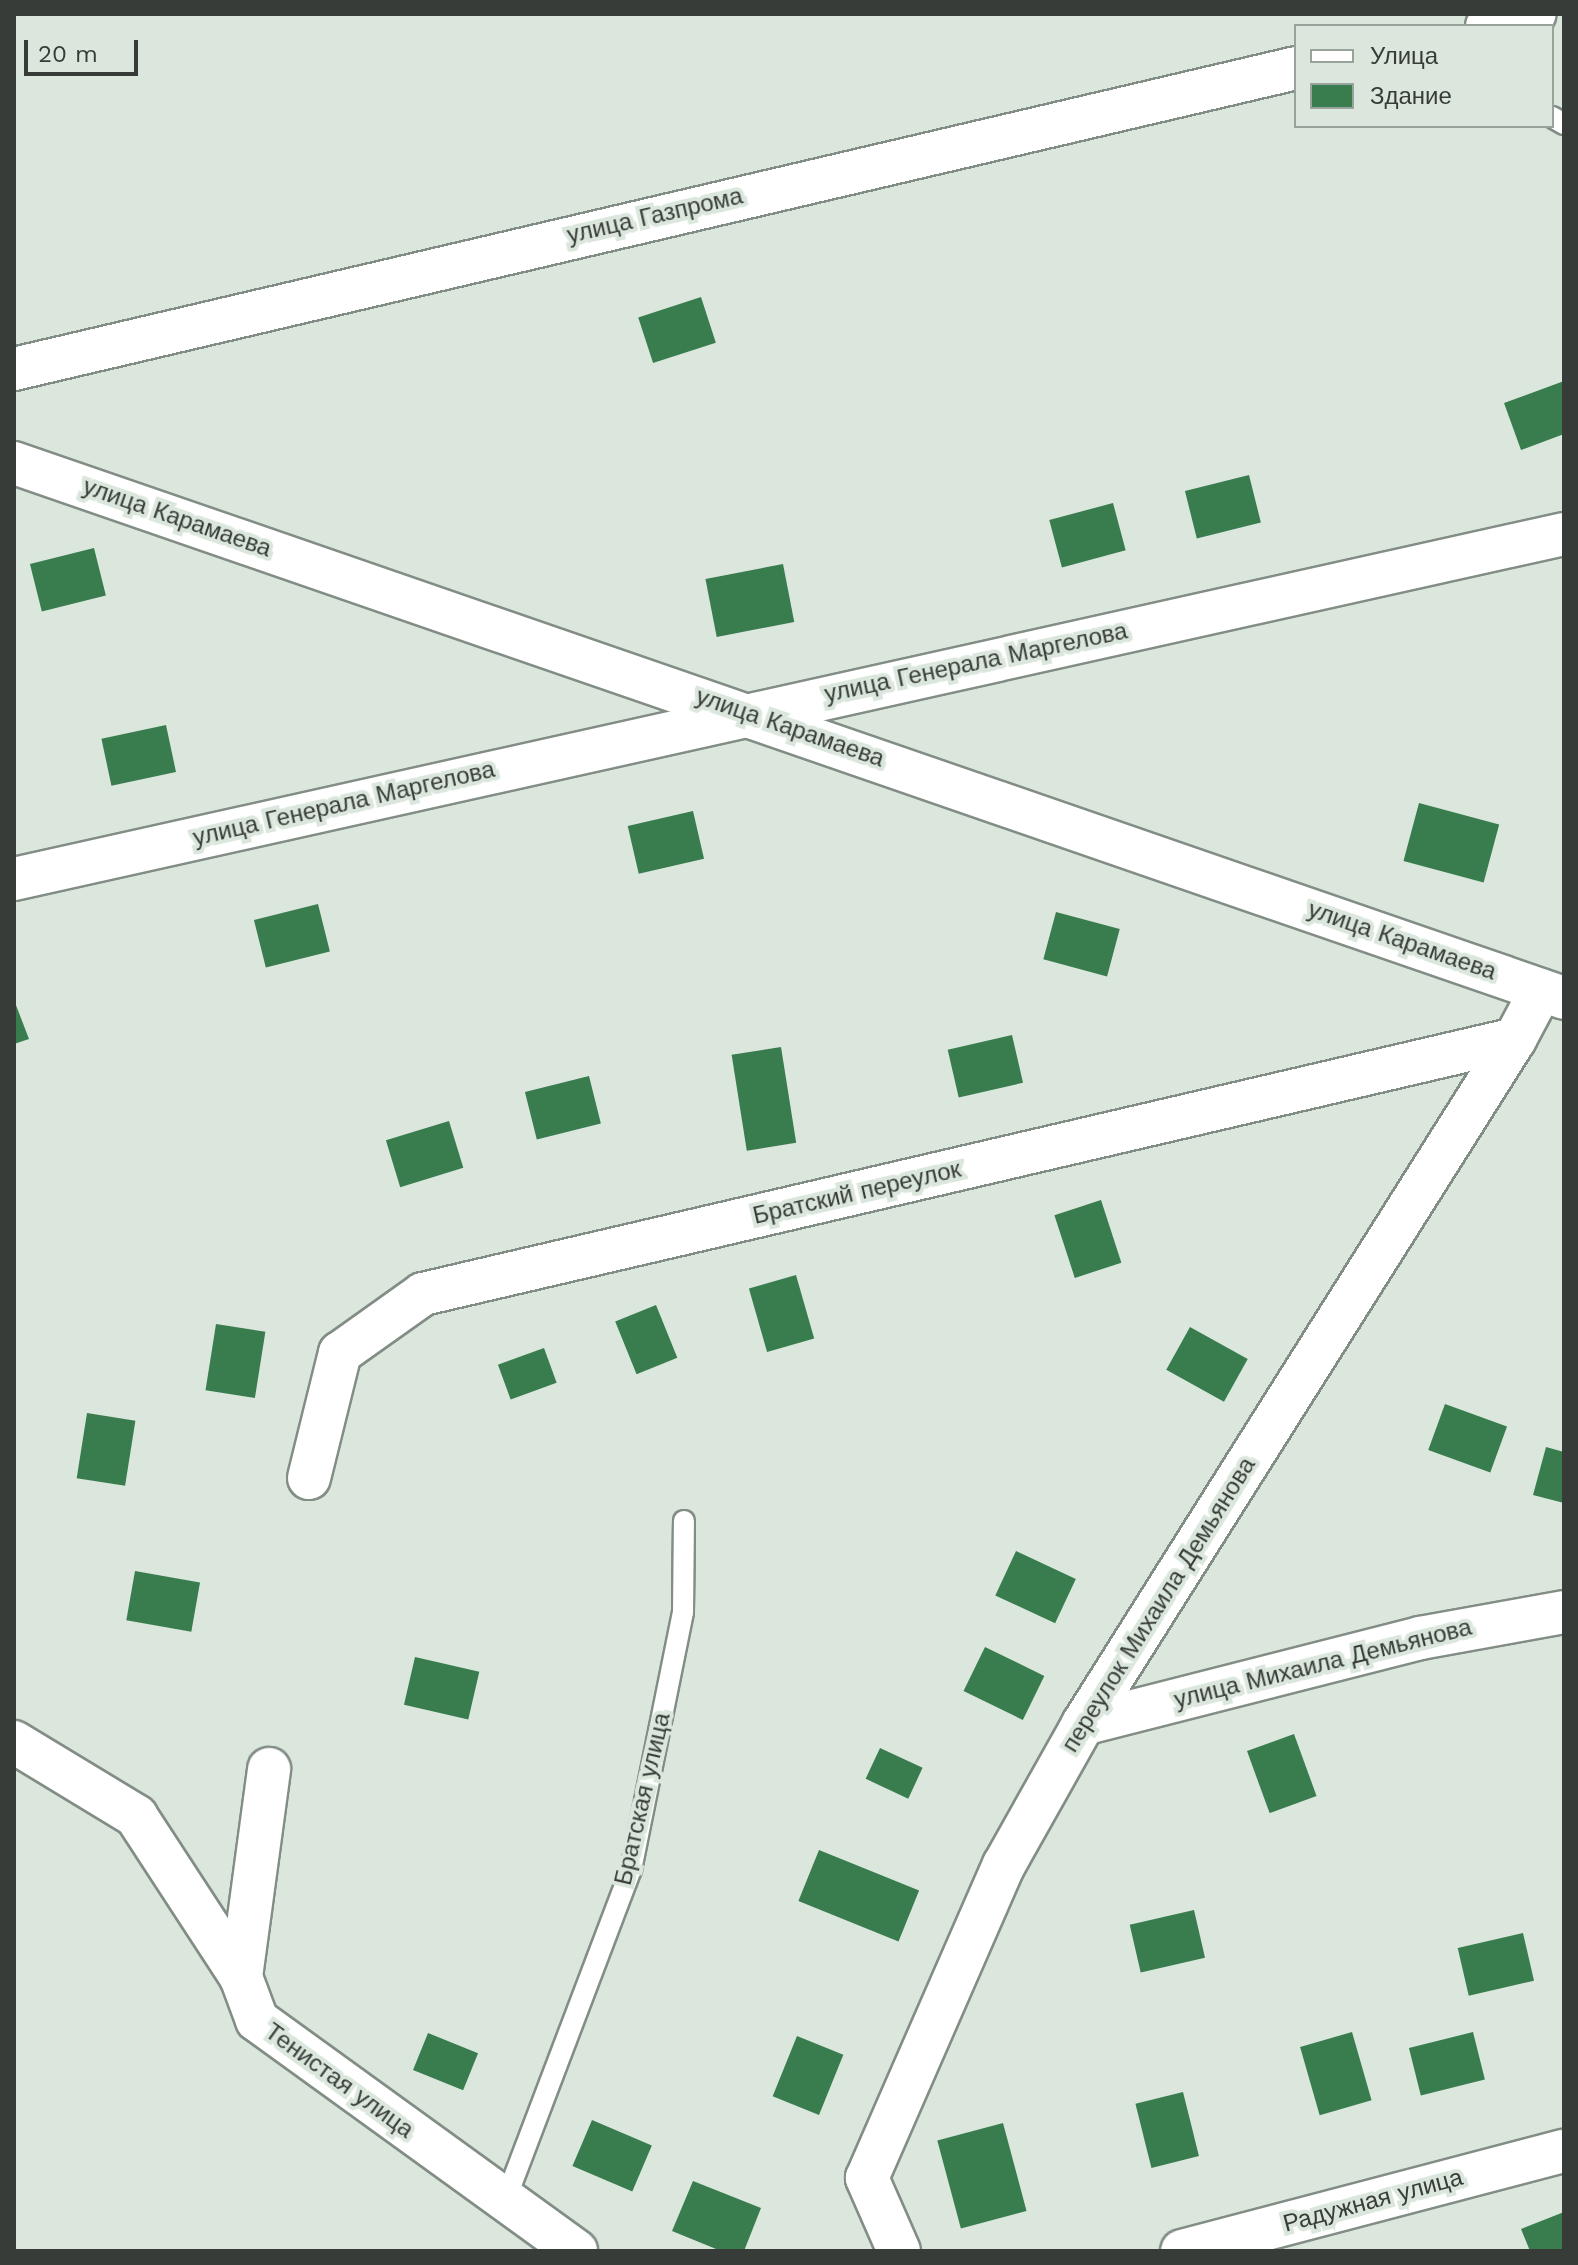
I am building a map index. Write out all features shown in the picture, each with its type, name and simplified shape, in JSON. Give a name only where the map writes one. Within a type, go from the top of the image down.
[{"type":"street","name":"улица Газпрома","points":[[14,369],[1294,68]]},
{"type":"street","name":"улица Карамаева","points":[[14,463],[747,712],[1552,994]]},
{"type":"street","name":"улица Генерала Маргелова","points":[[14,879],[747,712],[1564,534]]},
{"type":"street","name":"переулок Михаила Демьянова","points":[[899,2251],[867,2178],[1004,1865],[1083,1724],[1515,1039],[1552,994]]},
{"type":"street","name":"Братский переулок","points":[[309,1478],[340,1353],[423,1294],[1515,1039]]},
{"type":"street","name":"улица Михаила Демьянова","points":[[1083,1724],[1420,1638],[1564,1612]]},
{"type":"street","name":"Тенистая улица","points":[[14,1742],[136,1816],[241,1977],[257,2020],[576,2251]]},
{"type":"street","points":[[241,1977],[269,1769]]},
{"type":"street","name":"Радужная улица","points":[[1182,2251],[1564,2151]]},
{"type":"lane","name":"Братская улица","points":[[505,2201],[631,1870],[683,1612],[684,1521]]},
{"type":"building","points":[[701,297],[716,343],[653,363],[638,317]]},
{"type":"building","points":[[1564,381],[1564,434],[1521,450],[1504,403]]},
{"type":"building","points":[[1249,475],[1261,523],[1197,539],[1185,491]]},
{"type":"building","points":[[1113,503],[1126,550],[1062,567],[1049,520]]},
{"type":"building","points":[[94,548],[106,596],[42,612],[30,564]]},
{"type":"building","points":[[783,564],[794,622],[717,637],[705,579]]},
{"type":"building","points":[[166,725],[176,772],[111,786],[101,739]]},
{"type":"building","points":[[1419,803],[1499,824],[1484,882],[1403,861]]},
{"type":"building","points":[[693,811],[704,859],[639,874],[628,826]]},
{"type":"building","points":[[318,904],[330,952],[266,968],[254,920]]},
{"type":"building","points":[[1056,912],[1120,929],[1107,976],[1043,959]]},
{"type":"building","points":[[14,1000],[29,1039],[14,1044]]},
{"type":"building","points":[[1012,1035],[1023,1083],[959,1098],[948,1050]]},
{"type":"building","points":[[781,1047],[796,1143],[747,1151],[732,1055]]},
{"type":"building","points":[[589,1076],[601,1124],[537,1140],[525,1092]]},
{"type":"building","points":[[449,1121],[463,1168],[400,1187],[386,1140]]},
{"type":"building","points":[[1101,1200],[1121,1263],[1075,1278],[1054,1215]]},
{"type":"building","points":[[796,1275],[814,1338],[767,1352],[749,1289]]},
{"type":"building","points":[[656,1305],[677,1358],[637,1374],[615,1321]]},
{"type":"building","points":[[216,1324],[265,1332],[255,1398],[206,1390]]},
{"type":"building","points":[[1190,1327],[1248,1359],[1224,1402],[1166,1370]]},
{"type":"building","points":[[544,1348],[557,1383],[511,1400],[498,1365]]},
{"type":"building","points":[[1445,1404],[1507,1427],[1490,1473],[1428,1450]]},
{"type":"building","points":[[87,1413],[135,1421],[125,1486],[77,1478]]},
{"type":"building","points":[[1546,1447],[1564,1452],[1564,1503],[1533,1495]]},
{"type":"building","points":[[1016,1551],[1076,1579],[1055,1623],[995,1595]]},
{"type":"building","points":[[135,1571],[200,1582],[191,1632],[126,1620]]},
{"type":"building","points":[[985,1647],[1044,1676],[1023,1720],[964,1691]]},
{"type":"building","points":[[415,1657],[479,1672],[468,1720],[404,1705]]},
{"type":"building","points":[[1294,1734],[1317,1796],[1270,1813],[1247,1751]]},
{"type":"building","points":[[880,1748],[923,1768],[908,1799],[866,1779]]},
{"type":"building","points":[[819,1850],[919,1890],[899,1941],[798,1901]]},
{"type":"building","points":[[1194,1910],[1205,1958],[1141,1973],[1130,1925]]},
{"type":"building","points":[[1523,1933],[1534,1981],[1469,1996],[1458,1948]]},
{"type":"building","points":[[1352,2032],[1372,2100],[1320,2115],[1300,2047]]},
{"type":"building","points":[[1473,2032],[1485,2080],[1421,2096],[1409,2048]]},
{"type":"building","points":[[428,2033],[478,2053],[463,2090],[413,2070]]},
{"type":"building","points":[[797,2036],[843,2055],[819,2115],[773,2096]]},
{"type":"building","points":[[1183,2092],[1199,2156],[1151,2168],[1135,2104]]},
{"type":"building","points":[[592,2120],[652,2145],[632,2191],[572,2166]]},
{"type":"building","points":[[1003,2123],[1027,2211],[961,2228],[937,2141]]},
{"type":"building","points":[[693,2181],[761,2208],[744,2251],[721,2251],[672,2231]]},
{"type":"building","points":[[1564,2212],[1564,2251],[1530,2251],[1521,2229]]}]
